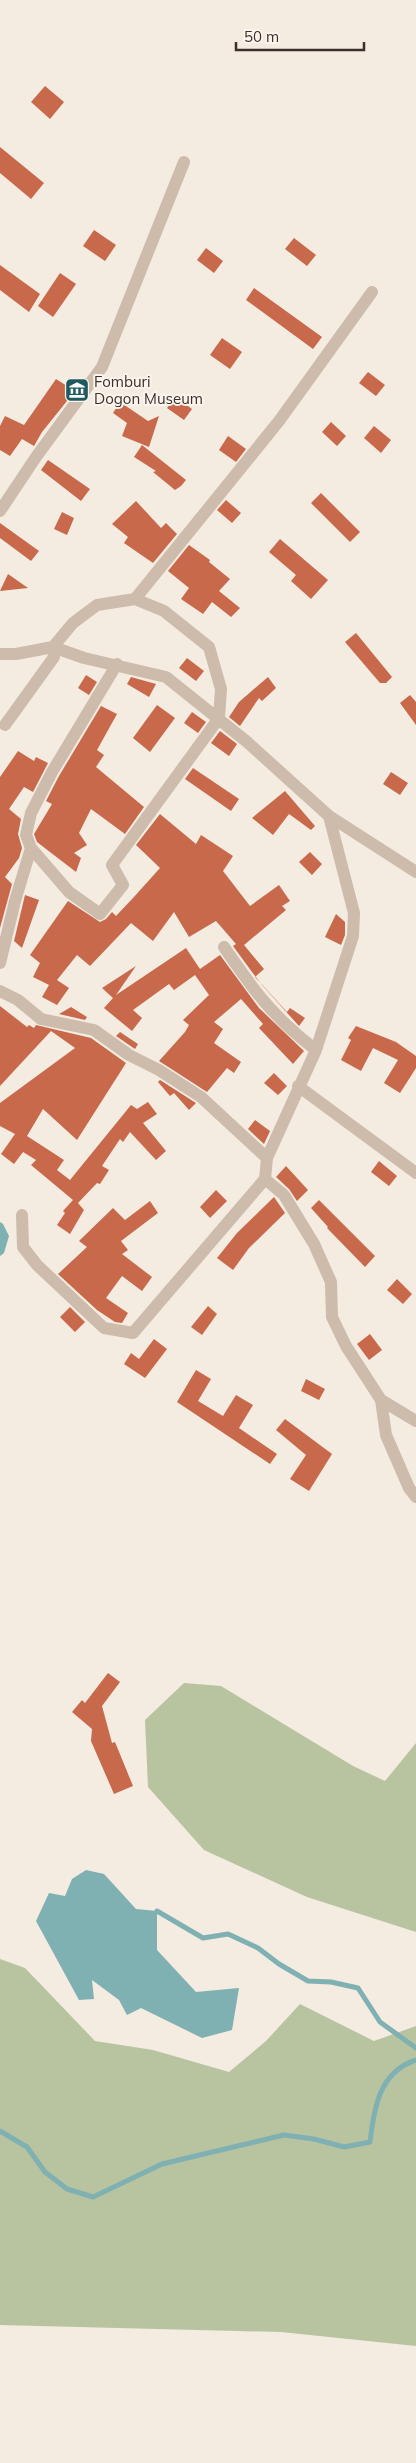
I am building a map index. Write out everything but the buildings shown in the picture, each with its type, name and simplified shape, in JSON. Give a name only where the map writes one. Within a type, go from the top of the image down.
[{"type":"street","points":[[0,511],[36,457],[102,367],[184,162]]},
{"type":"street","points":[[135,600],[279,421],[372,292]]},
{"type":"street","points":[[6,724],[54,657],[53,647],[73,624],[97,605],[135,600],[164,611],[209,647],[221,689],[219,718],[112,865],[123,885],[100,914],[69,892],[31,848],[26,835],[31,813],[52,772],[116,664]]},
{"type":"street","points":[[0,654],[16,654],[53,647],[84,658],[166,677],[219,718],[329,816],[416,872]]},
{"type":"street","points":[[22,1215],[23,1247],[37,1265],[104,1328],[133,1333],[265,1179],[267,1158],[298,1086],[316,1050],[353,936],[354,913],[329,816]]},
{"type":"street","points":[[0,963],[14,901],[31,848]]},
{"type":"street","points":[[224,947],[256,994],[287,1028],[316,1050]]},
{"type":"street","points":[[0,991],[18,1000],[41,1019],[94,1030],[129,1055],[159,1070],[201,1097],[267,1158]]},
{"type":"street","points":[[298,1086],[416,1173]]},
{"type":"street","points":[[265,1179],[284,1195],[314,1244],[331,1282],[332,1317],[346,1346],[381,1400],[386,1436],[409,1488],[416,1497]]},
{"type":"street","points":[[381,1400],[416,1421]]},
{"type":"green space","points":[[184,1683],[221,1686],[353,1766],[385,1781],[416,1743],[416,1932],[307,1897],[204,1850],[148,1787],[145,1720]]},
{"type":"green space","points":[[0,1959],[25,1968],[95,2041],[153,2050],[229,2072],[266,2041],[300,2004],[374,2041],[416,2026],[416,2346],[281,2332],[0,2325]]},
{"type":"water","points":[[0,1222],[9,1236],[4,1253],[0,1256]]},
{"type":"water","points":[[86,1870],[104,1874],[136,1909],[157,1911],[157,1950],[196,1992],[239,1988],[232,2030],[202,2038],[141,2008],[127,2015],[119,2000],[92,1980],[94,1999],[79,2000],[36,1921],[49,1893],[65,1896],[72,1879]]},
{"type":"waterway","points":[[157,1911],[203,1938],[228,1934],[258,1948],[279,1964],[308,1981],[331,1982],[358,1988],[380,2022],[416,2048]]},
{"type":"waterway","points":[[0,2131],[27,2147],[45,2172],[67,2189],[93,2197],[162,2164],[284,2135],[314,2139],[344,2147],[370,2142],[377,2104],[386,2082],[394,2073],[416,2060]]},
{"type":"place","name":"Fomburi Dogon Museum","points":[[77,390]]}]
